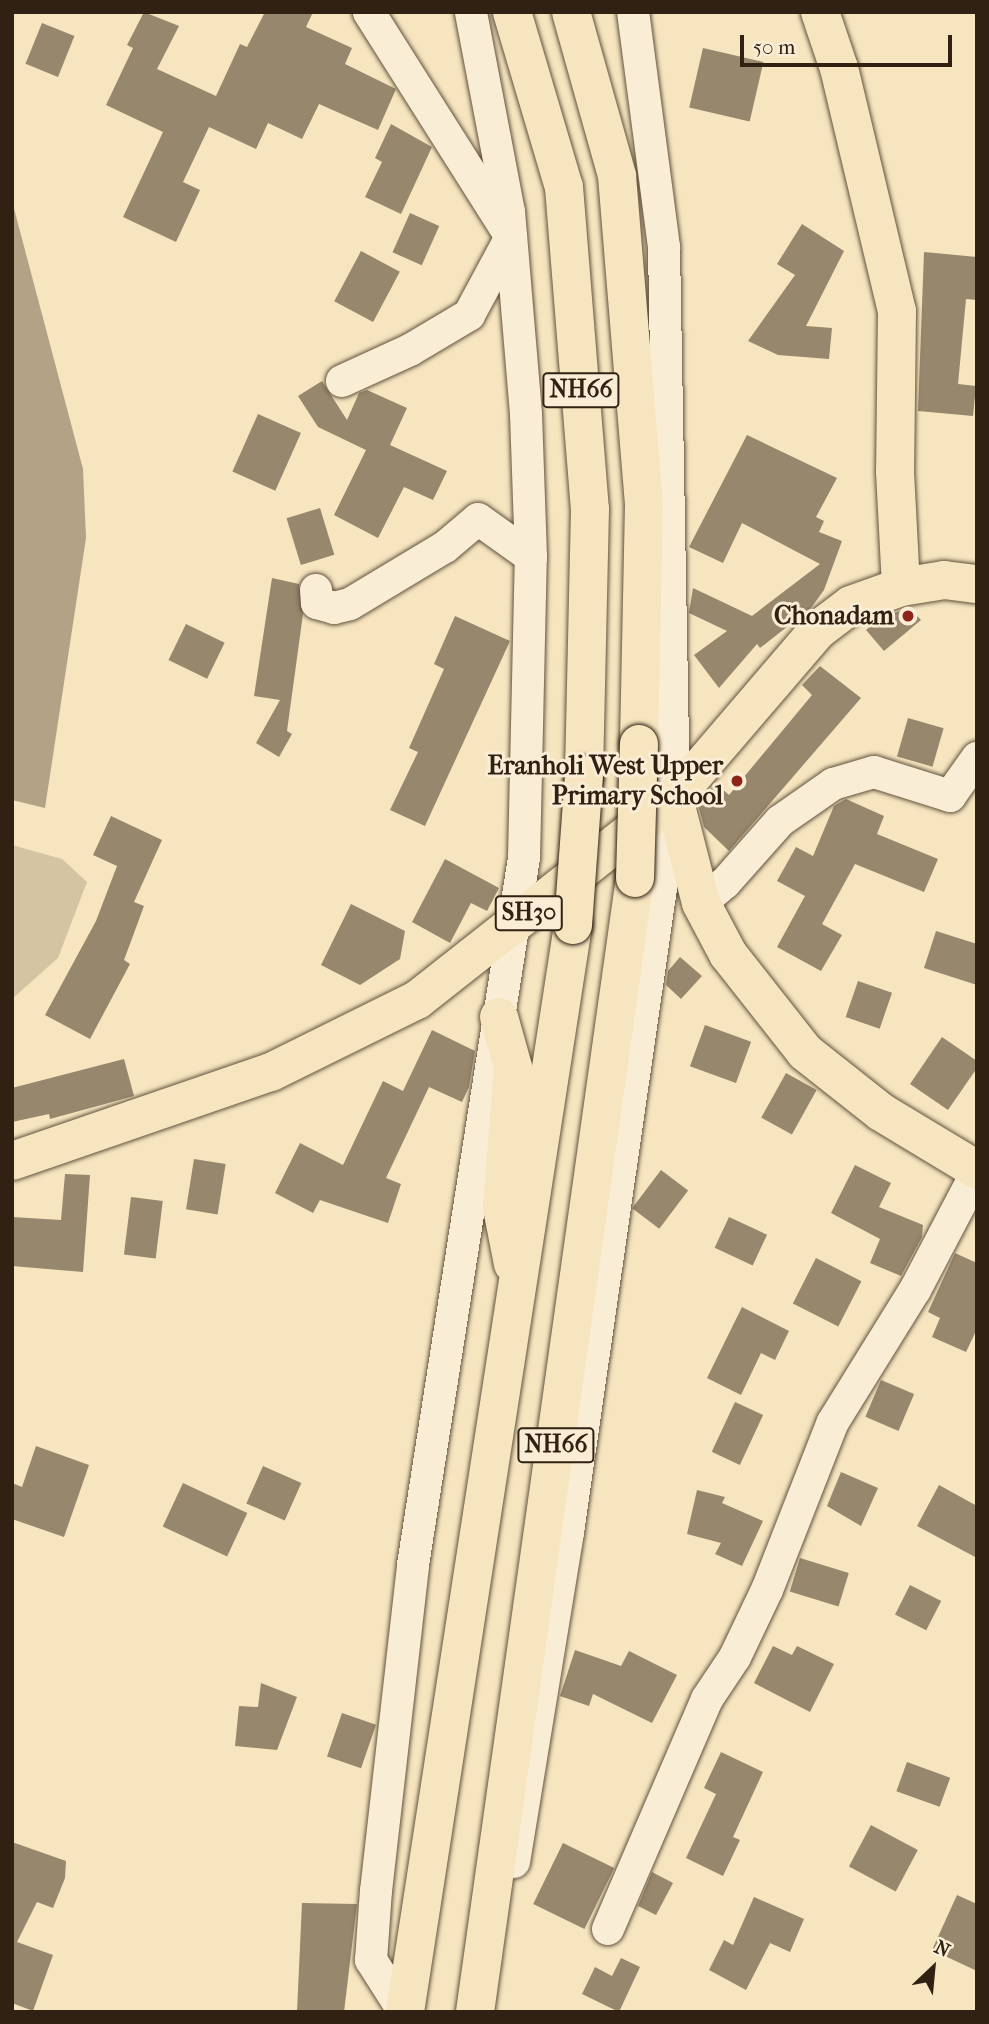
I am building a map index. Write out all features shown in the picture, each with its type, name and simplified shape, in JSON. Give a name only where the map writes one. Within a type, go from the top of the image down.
[{"type":"main road","name":"NH66","points":[[405,2012],[573,925],[584,775],[590,509],[565,187],[512,12]]},
{"type":"main road","name":"NH66","points":[[477,1995],[635,878],[644,504],[617,176],[571,12]]},
{"type":"main road","points":[[820,12],[839,68],[897,311],[895,472],[901,587]]},
{"type":"main road","name":"SH30","points":[[12,1161],[271,1072],[417,1000],[674,798],[818,630],[851,605],[901,587],[944,580],[977,583]]},
{"type":"main road","points":[[674,798],[701,902],[728,954],[805,1052],[881,1112],[977,1171]]},
{"type":"main road","points":[[596,1165],[615,1116],[626,1044],[646,1004]]},
{"type":"main road","points":[[499,1017],[513,1067],[502,1208],[518,1287]]},
{"type":"street","points":[[369,12],[511,237]]},
{"type":"street","points":[[405,2012],[371,1960],[376,1891],[413,1565],[524,858],[531,557],[526,414],[511,237],[471,12]]},
{"type":"street","points":[[477,1995],[501,1935],[528,1784],[619,1157],[646,1004],[674,798],[664,247],[633,12]]},
{"type":"street","points":[[342,381],[410,350],[469,315],[511,237]]},
{"type":"street","points":[[316,590],[317,603],[334,608],[350,604],[445,547],[478,519],[531,557]]},
{"type":"street","points":[[701,902],[725,883],[780,821],[833,784],[874,772],[950,796],[977,758]]},
{"type":"street","points":[[608,1929],[707,1699],[735,1657],[767,1590],[833,1422],[915,1290],[977,1171]]},
{"type":"shaded area","points":[[12,201],[83,469],[86,538],[45,808],[12,800]]},
{"type":"shaded area","points":[[12,845],[62,859],[87,882],[58,958],[12,999]]},
{"type":"building","points":[[144,12],[179,26],[157,69],[216,96],[240,44],[247,47],[265,12],[313,12],[306,27],[352,48],[345,64],[396,89],[378,130],[319,104],[302,139],[268,123],[256,149],[209,127],[183,182],[200,190],[176,242],[123,217],[163,132],[106,105],[133,48],[127,45]]},
{"type":"building","points":[[42,23],[74,36],[58,77],[26,64]]},
{"type":"building","points":[[703,48],[763,62],[750,121],[689,107]]},
{"type":"building","points":[[391,124],[432,147],[401,214],[365,197],[382,162],[375,158]]},
{"type":"building","points":[[410,213],[439,226],[422,265],[393,252]]},
{"type":"building","points":[[802,224],[844,251],[806,326],[832,328],[829,359],[778,355],[748,341],[795,275],[777,264]]},
{"type":"building","points":[[361,251],[400,272],[373,322],[334,301]]},
{"type":"building","points":[[924,252],[977,257],[977,300],[966,299],[958,384],[976,386],[973,416],[918,411]]},
{"type":"building","points":[[322,381],[347,420],[359,393],[367,390],[407,408],[390,445],[447,471],[433,500],[404,487],[378,538],[334,515],[366,450],[318,427],[298,396]]},
{"type":"building","points":[[258,414],[301,433],[275,491],[232,472]]},
{"type":"building","points":[[747,435],[837,478],[816,517],[824,521],[819,532],[842,541],[824,590],[811,608],[760,648],[757,644],[719,688],[694,655],[727,631],[689,613],[693,588],[752,616],[820,564],[742,523],[723,563],[689,547]]},
{"type":"building","points":[[320,508],[334,555],[301,565],[287,518]]},
{"type":"building","points":[[272,578],[299,584],[303,614],[287,731],[292,734],[279,757],[256,743],[280,700],[254,696]]},
{"type":"building","points":[[910,608],[921,620],[884,651],[866,630],[881,617]]},
{"type":"building","points":[[455,616],[510,641],[425,826],[390,810],[418,752],[409,748],[444,669],[434,664]]},
{"type":"building","points":[[186,624],[225,643],[207,679],[168,660]]},
{"type":"building","points":[[820,666],[861,698],[729,851],[704,827],[698,804],[716,783],[729,795],[812,695],[802,685]]},
{"type":"building","points":[[908,718],[944,728],[933,767],[897,756]]},
{"type":"building","points":[[846,799],[884,816],[877,834],[938,859],[924,892],[855,864],[822,924],[842,935],[821,971],[777,947],[805,896],[777,881],[796,847],[813,856],[834,806]]},
{"type":"building","points":[[111,816],[162,840],[134,902],[144,906],[124,960],[130,964],[90,1039],[45,1015],[96,921],[117,866],[93,855]]},
{"type":"building","points":[[445,859],[499,888],[487,911],[471,903],[450,943],[412,922]]},
{"type":"building","points":[[351,904],[405,931],[400,959],[360,985],[321,965]]},
{"type":"building","points":[[936,931],[977,944],[977,985],[924,968]]},
{"type":"building","points":[[680,957],[702,976],[681,999],[666,985],[668,971]]},
{"type":"building","points":[[858,981],[892,993],[880,1029],[846,1017]]},
{"type":"building","points":[[705,1025],[751,1042],[736,1083],[690,1066]]},
{"type":"building","points":[[432,1030],[475,1051],[469,1087],[462,1102],[429,1087],[386,1178],[401,1184],[388,1223],[320,1200],[313,1213],[275,1193],[300,1143],[343,1165],[383,1081],[403,1091]]},
{"type":"building","points":[[942,1037],[977,1061],[977,1068],[948,1110],[910,1084]]},
{"type":"building","points":[[124,1059],[134,1096],[50,1119],[49,1114],[12,1122],[12,1088]]},
{"type":"building","points":[[786,1073],[817,1090],[792,1135],[761,1118]]},
{"type":"building","points":[[194,1159],[226,1164],[218,1214],[186,1209]]},
{"type":"building","points":[[855,1165],[891,1183],[879,1207],[923,1225],[922,1237],[901,1276],[870,1263],[880,1239],[831,1213]]},
{"type":"building","points":[[661,1170],[688,1190],[659,1229],[632,1208]]},
{"type":"building","points":[[65,1174],[90,1175],[83,1272],[12,1266],[12,1217],[61,1220]]},
{"type":"building","points":[[131,1197],[163,1201],[156,1258],[124,1255]]},
{"type":"building","points":[[729,1217],[767,1235],[753,1266],[715,1248]]},
{"type":"building","points":[[955,1253],[977,1263],[977,1329],[966,1352],[932,1337],[940,1318],[928,1312]]},
{"type":"building","points":[[816,1258],[861,1281],[838,1327],[793,1303]]},
{"type":"building","points":[[742,1307],[789,1331],[775,1360],[761,1353],[741,1395],[707,1378]]},
{"type":"building","points":[[881,1380],[914,1394],[899,1431],[865,1417]]},
{"type":"building","points":[[735,1402],[763,1415],[740,1465],[712,1452]]},
{"type":"building","points":[[36,1446],[89,1465],[64,1537],[12,1519],[12,1483],[22,1487]]},
{"type":"building","points":[[263,1466],[301,1483],[285,1521],[246,1503]]},
{"type":"building","points":[[841,1472],[878,1488],[861,1526],[827,1506]]},
{"type":"building","points":[[183,1483],[247,1513],[227,1557],[163,1527]]},
{"type":"building","points":[[939,1485],[977,1506],[977,1558],[917,1526]]},
{"type":"building","points":[[697,1490],[725,1497],[722,1503],[763,1521],[742,1566],[715,1554],[721,1543],[687,1534]]},
{"type":"building","points":[[800,1558],[849,1573],[839,1606],[790,1591]]},
{"type":"building","points":[[910,1585],[941,1601],[926,1630],[895,1614]]},
{"type":"building","points":[[773,1646],[792,1655],[797,1646],[834,1664],[810,1712],[754,1683]]},
{"type":"building","points":[[575,1650],[621,1666],[629,1651],[677,1675],[652,1723],[593,1694],[589,1706],[560,1696]]},
{"type":"building","points":[[261,1683],[297,1697],[277,1750],[235,1746],[239,1706],[258,1707]]},
{"type":"building","points":[[342,1713],[376,1725],[361,1768],[327,1756]]},
{"type":"building","points":[[721,1752],[763,1772],[733,1837],[740,1840],[723,1876],[686,1858],[716,1794],[704,1788]]},
{"type":"building","points":[[907,1762],[950,1778],[940,1807],[896,1791]]},
{"type":"building","points":[[871,1825],[918,1850],[896,1891],[849,1866]]},
{"type":"building","points":[[12,1842],[66,1861],[65,1878],[53,1908],[37,1902],[17,1942],[53,1955],[33,2011],[12,2003]]},
{"type":"building","points":[[563,1843],[614,1868],[584,1929],[533,1904]]},
{"type":"building","points":[[652,1872],[673,1883],[656,1915],[638,1906]]},
{"type":"building","points":[[957,1895],[977,1904],[977,1971],[932,1950]]},
{"type":"building","points":[[754,1897],[804,1919],[790,1952],[770,1943],[746,1990],[709,1970],[724,1940],[733,1945]]},
{"type":"building","points":[[302,1903],[357,1904],[344,2012],[297,2012]]},
{"type":"building","points":[[621,1958],[640,1967],[619,2012],[582,1994],[595,1967],[612,1976]]},
{"type":"place","name":"Chonadam","points":[[908,616]]},
{"type":"place","name":"Eranholi West Upper Primary School","points":[[737,781]]}]
